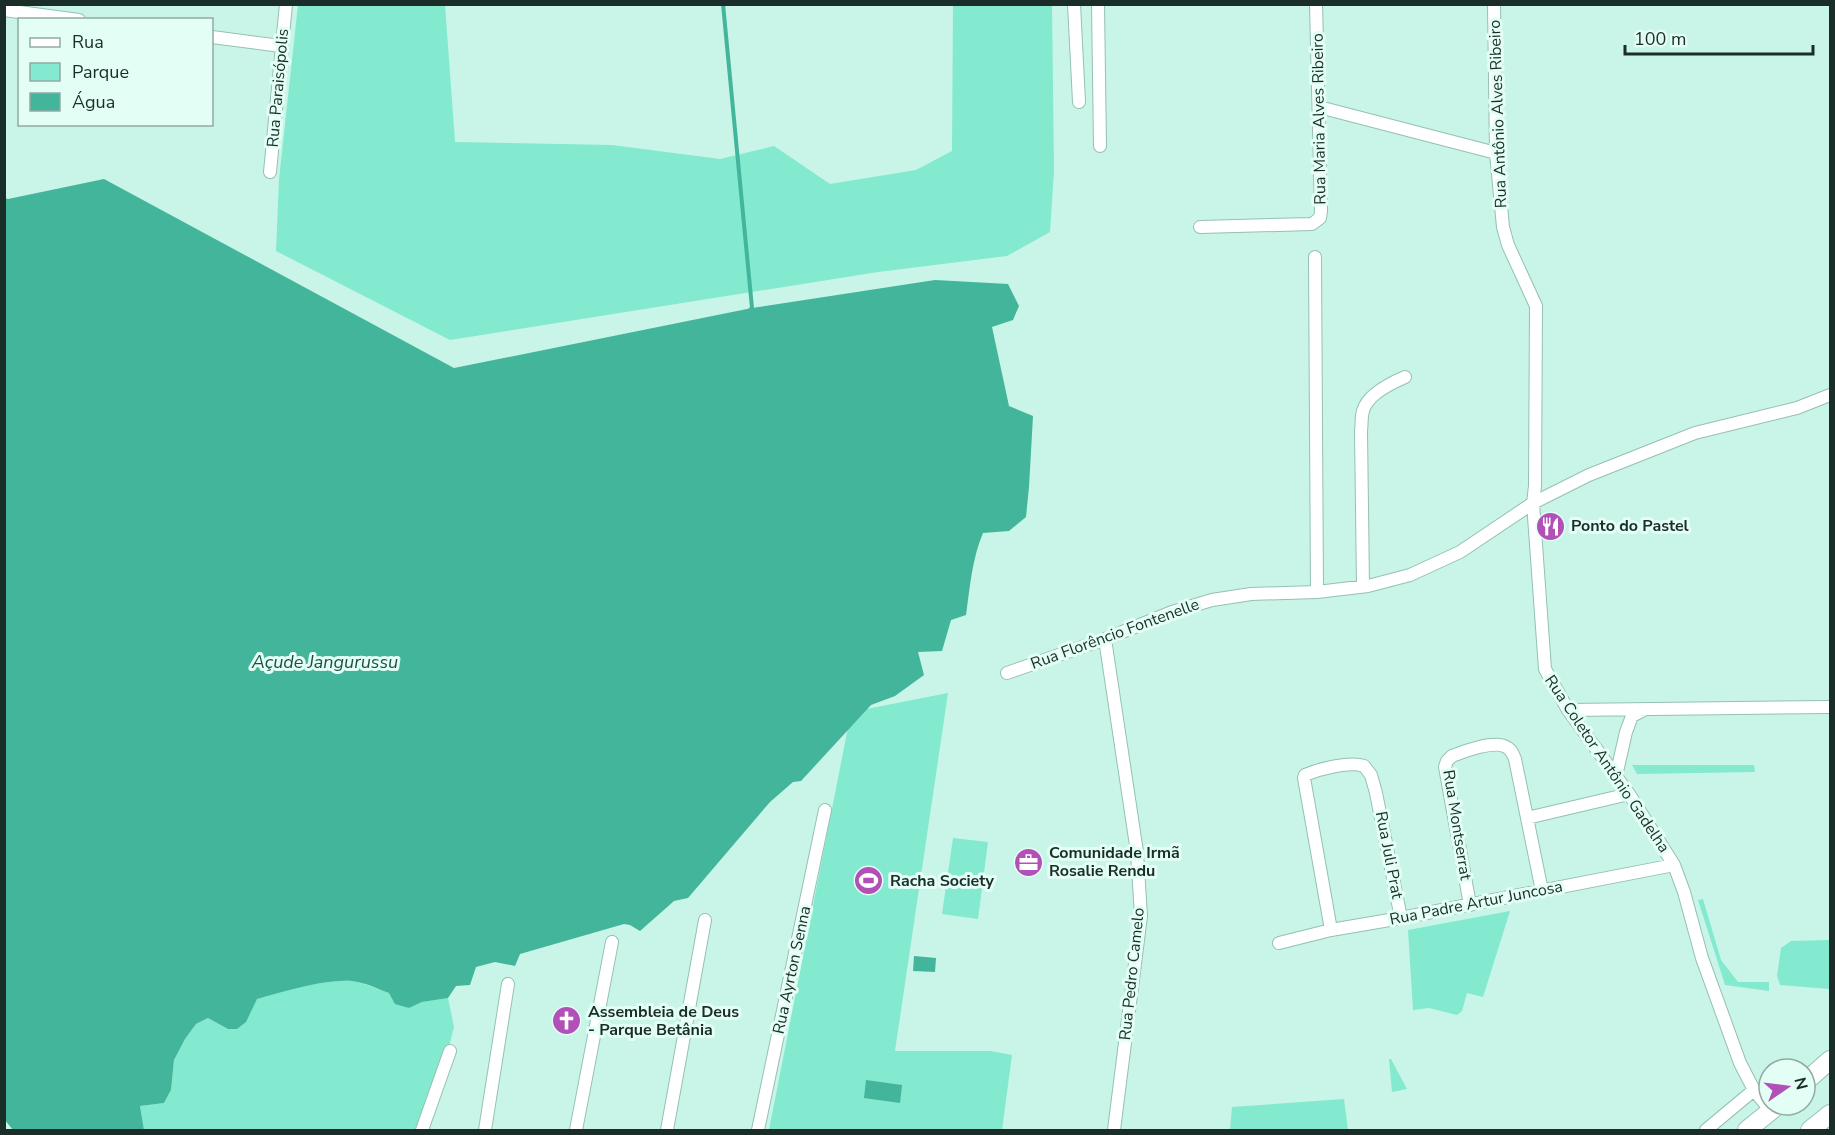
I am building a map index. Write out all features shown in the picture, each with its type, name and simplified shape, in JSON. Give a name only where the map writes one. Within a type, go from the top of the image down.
[{"type":"highway","points":[[1817,1071],[1830,1060]]},
{"type":"highway","points":[[1747,1131],[1763,1117]]},
{"type":"street","name":"Rua Paraisópolis","points":[[270,172],[286,4]]},
{"type":"street","points":[[1074,4],[1079,102]]},
{"type":"street","points":[[1098,4],[1100,146]]},
{"type":"street","name":"Rua Maria Alves Ribeiro","points":[[1200,227],[1312,224],[1320,218],[1322,211],[1316,4]]},
{"type":"street","name":"Rua Antônio Alves Ribeiro","points":[[1494,4],[1496,153],[1500,205],[1508,245],[1536,306],[1533,503]]},
{"type":"street","points":[[4,10],[64,18]]},
{"type":"street","points":[[213,37],[281,46]]},
{"type":"street","points":[[1319,107],[1496,153]]},
{"type":"street","points":[[1315,258],[1317,592]]},
{"type":"street","points":[[1364,586],[1361,431],[1363,410],[1381,389],[1405,377]]},
{"type":"street","name":"Rua Florêncio Fontenelle","points":[[1007,673],[1105,639],[1172,612],[1212,600],[1251,594],[1317,592],[1364,586],[1410,575],[1460,552],[1533,503],[1589,475],[1695,433],[1797,408],[1830,396]]},
{"type":"street","name":"Rua Coletor Antônio Gadelha","points":[[1533,503],[1545,669],[1568,710],[1629,794],[1674,865],[1701,954],[1740,1063],[1757,1093]]},
{"type":"street","name":"Rua Pedro Camelo","points":[[1105,639],[1137,852],[1141,916],[1113,1131]]},
{"type":"street","points":[[1568,710],[1830,707]]},
{"type":"street","points":[[1616,776],[1632,716],[1645,709]]},
{"type":"street","name":"Rua Montserrat","points":[[1470,905],[1446,776],[1447,760],[1460,752],[1494,745],[1509,748],[1515,759],[1527,818]]},
{"type":"street","name":"Rua Juli Prat","points":[[1331,930],[1304,782],[1305,775],[1359,764],[1364,766],[1371,775],[1376,792],[1401,918]]},
{"type":"street","points":[[1542,891],[1527,818],[1629,794]]},
{"type":"street","name":"Rua Ayrton Senna","points":[[758,1131],[825,810]]},
{"type":"street","name":"Rua Padre Artur Juncosa","points":[[1279,943],[1331,930],[1674,865]]},
{"type":"street","points":[[667,1131],[705,920]]},
{"type":"street","points":[[576,1131],[612,942]]},
{"type":"street","points":[[485,1131],[508,984]]},
{"type":"street","points":[[422,1131],[450,1051]]},
{"type":"street","points":[[1706,1131],[1754,1090]]},
{"type":"green space","points":[[298,5],[445,5],[455,142],[612,145],[720,159],[774,146],[830,184],[916,170],[952,151],[953,5],[1052,5],[1054,171],[1050,232],[1007,256],[878,272],[450,340],[276,251],[279,179]]},
{"type":"green space","name":"Racha Society","points":[[948,693],[895,1051],[991,1051],[1012,1055],[1002,1130],[769,1130],[851,712]]},
{"type":"green space","points":[[1632,765],[1754,765],[1755,772],[1637,774]]},
{"type":"green space","points":[[953,838],[988,842],[978,919],[942,914]]},
{"type":"green space","points":[[1703,899],[1721,960],[1738,982],[1769,982],[1769,991],[1725,985],[1698,900]]},
{"type":"green space","points":[[1510,911],[1483,997],[1467,993],[1462,1011],[1457,1015],[1429,1008],[1413,1010],[1408,930]]},
{"type":"green space","points":[[1830,940],[1830,989],[1780,985],[1777,976],[1781,948],[1791,941]]},
{"type":"green space","points":[[335,981],[356,981],[389,993],[409,1008],[422,1002],[448,998],[454,1027],[418,1130],[144,1130],[140,1106],[164,1103],[171,1090],[174,1060],[196,1024],[208,1018],[228,1029],[257,999],[290,988]]},
{"type":"green space","points":[[1389,1059],[1391,1059],[1407,1089],[1392,1092]]},
{"type":"green space","points":[[1344,1099],[1348,1130],[1230,1130],[1232,1107]]},
{"type":"water","name":"Açude Jangurussu","points":[[104,179],[454,368],[752,308],[935,280],[1008,284],[1019,306],[1013,320],[992,327],[1009,406],[1033,416],[1026,517],[1009,531],[983,533],[974,563],[966,615],[951,620],[942,651],[918,652],[924,675],[895,696],[871,705],[801,781],[793,782],[770,802],[688,898],[674,901],[640,931],[624,924],[520,954],[515,966],[495,962],[476,967],[470,985],[456,986],[448,998],[422,1002],[409,1008],[395,1004],[389,993],[366,984],[348,981],[307,986],[257,999],[246,1022],[237,1029],[228,1029],[208,1018],[196,1024],[174,1060],[171,1090],[164,1103],[140,1106],[144,1130],[13,1130],[4,1119],[5,198]]},
{"type":"water","points":[[914,956],[936,958],[935,972],[913,971]]},
{"type":"water","points":[[866,1080],[902,1085],[900,1103],[864,1098]]},
{"type":"waterway","points":[[723,4],[752,308],[750,310]]},
{"type":"place","name":"Ponto do Pastel","points":[[1550,526]]},
{"type":"place","name":"Comunidade Irmã Rosalie Rendu","points":[[1028,862]]},
{"type":"place","name":"Racha Society","points":[[869,881]]},
{"type":"place","name":"Assembleia de Deus - Parque Betânia","points":[[567,1021]]}]
